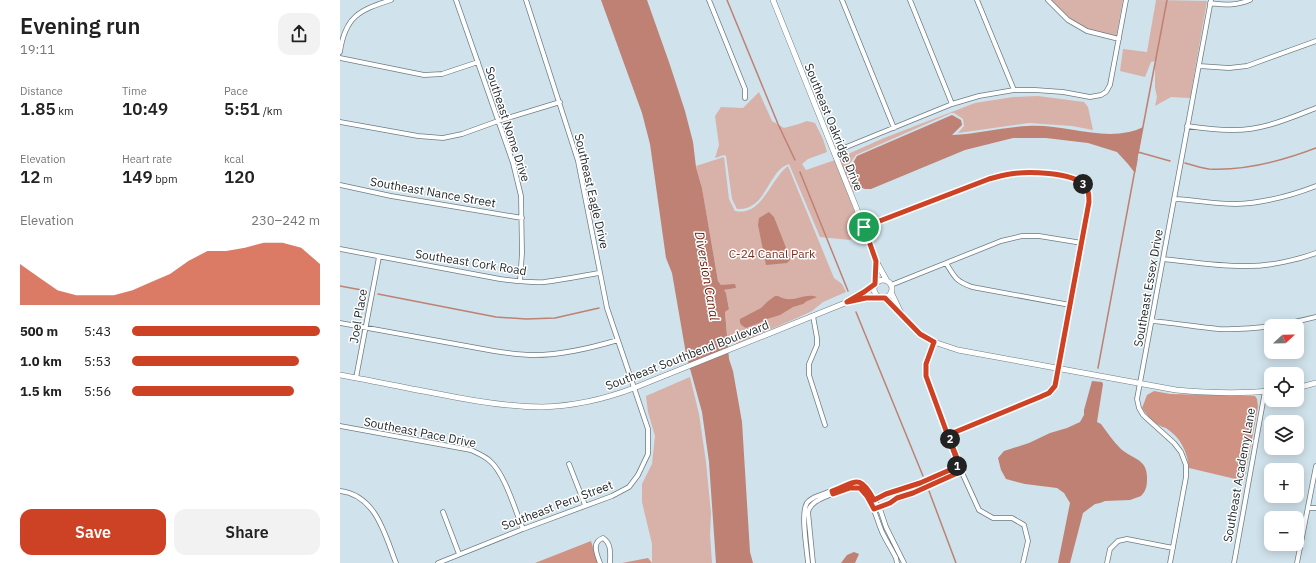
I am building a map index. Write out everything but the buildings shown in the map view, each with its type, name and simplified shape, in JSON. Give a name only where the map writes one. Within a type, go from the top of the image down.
[{"type":"street","points":[[340,52],[346,27],[353,18],[360,12],[382,2],[391,0]]},
{"type":"street","name":"Southeast Nome Drive","points":[[456,0],[513,163],[521,196],[522,253],[520,282]]},
{"type":"street","name":"Southeast Eagle Drive","points":[[526,0],[578,161],[607,308],[634,388]]},
{"type":"street","points":[[709,0],[745,89],[744,98]]},
{"type":"street","name":"Southeast Oakridge Drive","points":[[773,0],[864,227],[876,261],[887,281]]},
{"type":"street","points":[[842,0],[894,128]]},
{"type":"street","points":[[910,0],[952,104]]},
{"type":"street","points":[[977,0],[1014,90]]},
{"type":"street","points":[[1048,0],[1068,20],[1087,31],[1119,39]]},
{"type":"street","points":[[834,152],[952,104],[979,96],[1014,90],[1049,91],[1090,97],[1101,95],[1106,92],[1110,85],[1126,0]]},
{"type":"street","points":[[1211,2],[1229,6],[1250,0]]},
{"type":"street","name":"Southeast Essex Drive","points":[[1170,563],[1186,477],[1186,465],[1181,452],[1174,443],[1144,415],[1139,408],[1137,399],[1211,2]]},
{"type":"street","points":[[1199,66],[1230,68],[1247,66],[1316,41]]},
{"type":"street","points":[[340,58],[424,75],[442,74],[478,62]]},
{"type":"street","points":[[340,122],[418,136],[443,138],[462,134],[560,102]]},
{"type":"street","points":[[1187,126],[1230,130],[1259,128],[1283,122],[1316,108]]},
{"type":"street","points":[[864,227],[989,179],[1010,174],[1027,173],[1068,177],[1079,181],[1086,186],[1089,195],[1089,202],[1055,386],[1049,393],[948,435]]},
{"type":"street","name":"Southeast Nance Street","points":[[340,185],[391,196],[522,218]]},
{"type":"street","points":[[1174,199],[1234,204],[1259,202],[1292,195],[1316,186]]},
{"type":"street","points":[[891,285],[1001,241],[1022,236],[1039,236],[1082,243]]},
{"type":"street","name":"Southeast Cork Road","points":[[340,249],[520,282],[549,281],[599,273]]},
{"type":"street","points":[[1163,259],[1216,265],[1251,266],[1305,257],[1316,253]]},
{"type":"street","name":"Joel Place","points":[[356,378],[379,257]]},
{"type":"street","name":"Southeast Oakridge Drive","points":[[874,285],[876,261]]},
{"type":"street","points":[[946,263],[954,277],[960,282],[972,287],[1070,305]]},
{"type":"street","points":[[902,315],[891,292],[891,285],[887,281],[882,280],[874,285],[874,294],[878,297],[885,298],[920,334],[934,342],[958,350],[1176,390],[1237,393],[1264,391]]},
{"type":"street","name":"Southeast Southbend Boulevard","points":[[340,375],[468,400],[522,406],[565,405],[611,396],[634,388],[847,302],[874,285]]},
{"type":"street","points":[[885,298],[890,295],[891,292]]},
{"type":"street","name":"Southeast Southbend Boulevard","points":[[847,302],[878,297]]},
{"type":"street","points":[[813,316],[817,345],[809,364],[809,375],[824,425]]},
{"type":"street","points":[[1152,321],[1227,329],[1285,324],[1316,317]]},
{"type":"street","points":[[340,323],[494,352],[514,354],[535,355],[558,353],[587,349],[618,340]]},
{"type":"street","points":[[934,342],[926,364],[926,376],[959,466],[979,510],[994,518],[1012,518],[1024,525],[1028,541],[1023,563]]},
{"type":"street","points":[[1304,386],[1316,383]]},
{"type":"street","name":"Southeast Peru Street","points":[[438,563],[612,496],[630,487],[648,454],[648,430],[634,388]]},
{"type":"street","name":"Southeast Academy Lane","points":[[1234,563],[1265,407]]},
{"type":"street","name":"Southeast Pace Drive","points":[[340,426],[471,450],[490,460],[498,470],[523,529]]},
{"type":"street","points":[[569,464],[586,505]]},
{"type":"street","points":[[872,501],[886,494],[920,483],[959,466]]},
{"type":"street","points":[[1297,563],[1316,466]]},
{"type":"street","points":[[876,509],[897,498],[913,493],[962,471]]},
{"type":"street","points":[[939,474],[942,480]]},
{"type":"street","points":[[807,510],[808,563],[813,563],[807,510],[806,504],[809,500],[854,482],[864,484],[876,509],[883,535],[904,563]]},
{"type":"street","points":[[340,490],[348,492],[365,502],[376,515],[396,563]]},
{"type":"street","points":[[1308,508],[1316,508]]},
{"type":"street","points":[[443,512],[459,554]]},
{"type":"street","points":[[600,563],[596,546],[600,539],[603,538],[610,546],[610,563]]},
{"type":"street","points":[[1107,563],[1110,549],[1118,541],[1127,539],[1173,548]]},
{"type":"street","points":[[896,553],[897,563]]},
{"type":"green space","points":[[1051,0],[1123,0],[1116,37],[1086,29],[1070,20]]},
{"type":"green space","points":[[1156,0],[1207,1],[1190,98],[1171,97],[1155,106],[1157,97],[1155,88],[1155,61],[1151,62],[1145,77],[1120,71],[1123,49],[1147,52]]},
{"type":"green space","points":[[759,92],[772,121],[784,128],[807,121],[815,123],[823,139],[827,152],[808,159],[802,164],[806,170],[835,160],[862,231],[850,240],[820,237],[789,164],[776,174],[755,204],[747,208],[737,209],[732,199],[726,156],[724,155],[715,158],[719,145],[715,116],[721,107],[743,108]]},
{"type":"green space","points":[[1038,96],[1084,102],[1088,107],[1093,130],[1072,126],[1029,123],[958,133],[964,126],[963,119],[954,113],[951,113],[856,155],[850,163],[854,181],[860,190],[853,192],[839,158],[884,138],[975,103],[1013,97]]},
{"type":"green space","name":"C-24 Canal Park","points":[[724,157],[729,199],[735,211],[744,211],[759,203],[776,179],[788,166],[834,278],[842,284],[846,292],[823,302],[812,311],[736,344],[735,342],[728,344],[725,312],[729,308],[724,290],[736,288],[721,285],[718,281],[702,188],[696,166]]},
{"type":"green space","points":[[690,377],[699,414],[706,462],[711,514],[710,534],[712,563],[652,563],[652,544],[642,502],[642,484],[652,464],[655,436],[648,412],[646,396]]},
{"type":"shaded area","points":[[1154,391],[1170,394],[1255,396],[1258,407],[1244,481],[1189,468],[1185,451],[1176,436],[1166,428],[1153,421],[1142,408],[1147,395]]},
{"type":"shaded area","points":[[591,541],[598,563],[535,563]]},
{"type":"shaded area","points":[[648,558],[652,563],[622,563]]},
{"type":"water","name":"Diversion Canal","points":[[601,0],[647,0],[685,111],[693,142],[696,167],[702,188],[718,281],[721,285],[735,284],[736,288],[724,290],[729,309],[725,312],[729,359],[733,371],[742,422],[750,552],[753,563],[716,563],[709,462],[702,412],[686,354],[672,273],[666,258],[650,144],[642,113]]},
{"type":"water","points":[[952,115],[961,120],[962,125],[952,135],[1028,126],[1053,127],[1092,133],[1117,134],[1143,127],[1135,173],[1117,152],[1088,143],[1046,138],[1013,138],[965,150],[871,189],[860,187],[855,176],[853,163],[857,156]]},
{"type":"water","points":[[769,212],[774,217],[790,258],[787,263],[766,265],[758,225],[759,218]]},
{"type":"water","points":[[775,296],[789,299],[808,296],[817,297],[793,307],[780,315],[746,328],[741,325],[740,319],[761,308]]},
{"type":"water","points":[[1092,381],[1102,382],[1103,384],[1097,422],[1101,424],[1124,452],[1142,463],[1147,472],[1146,486],[1141,496],[1130,500],[1105,501],[1095,504],[1083,513],[1070,563],[1058,563],[1070,503],[1064,493],[1057,488],[1025,484],[1006,479],[1001,470],[998,458],[1004,451],[1029,443],[1050,433],[1080,422],[1084,415]]},
{"type":"water","points":[[854,552],[859,554],[855,563],[841,563],[847,555]]},
{"type":"waterway","points":[[727,0],[778,124],[795,160]]},
{"type":"waterway","points":[[1138,153],[1167,0]]},
{"type":"waterway","points":[[1185,163],[1209,169],[1250,167],[1277,161],[1316,148]]},
{"type":"waterway","points":[[1138,152],[1170,161]]},
{"type":"waterway","points":[[1098,368],[1137,159]]},
{"type":"waterway","points":[[800,172],[848,291]]},
{"type":"waterway","points":[[340,286],[367,291]]},
{"type":"waterway","points":[[378,294],[496,317],[526,319],[555,318],[599,308]]},
{"type":"waterway","points":[[856,312],[923,476]]},
{"type":"waterway","points":[[929,491],[956,563]]},
{"type":"route","points":[[1010,174],[1051,174],[1068,177],[1079,181],[1086,186],[1089,195],[1089,202],[1055,386],[1049,393],[948,435],[962,471],[874,509],[867,496],[860,488],[850,488],[833,494],[832,491],[854,482],[860,483],[864,484],[874,500],[886,494],[920,483],[959,466],[926,376],[926,364],[934,342],[920,334],[885,298],[866,298],[847,302],[875,284],[876,261],[864,227],[989,179],[1010,174]]}]
